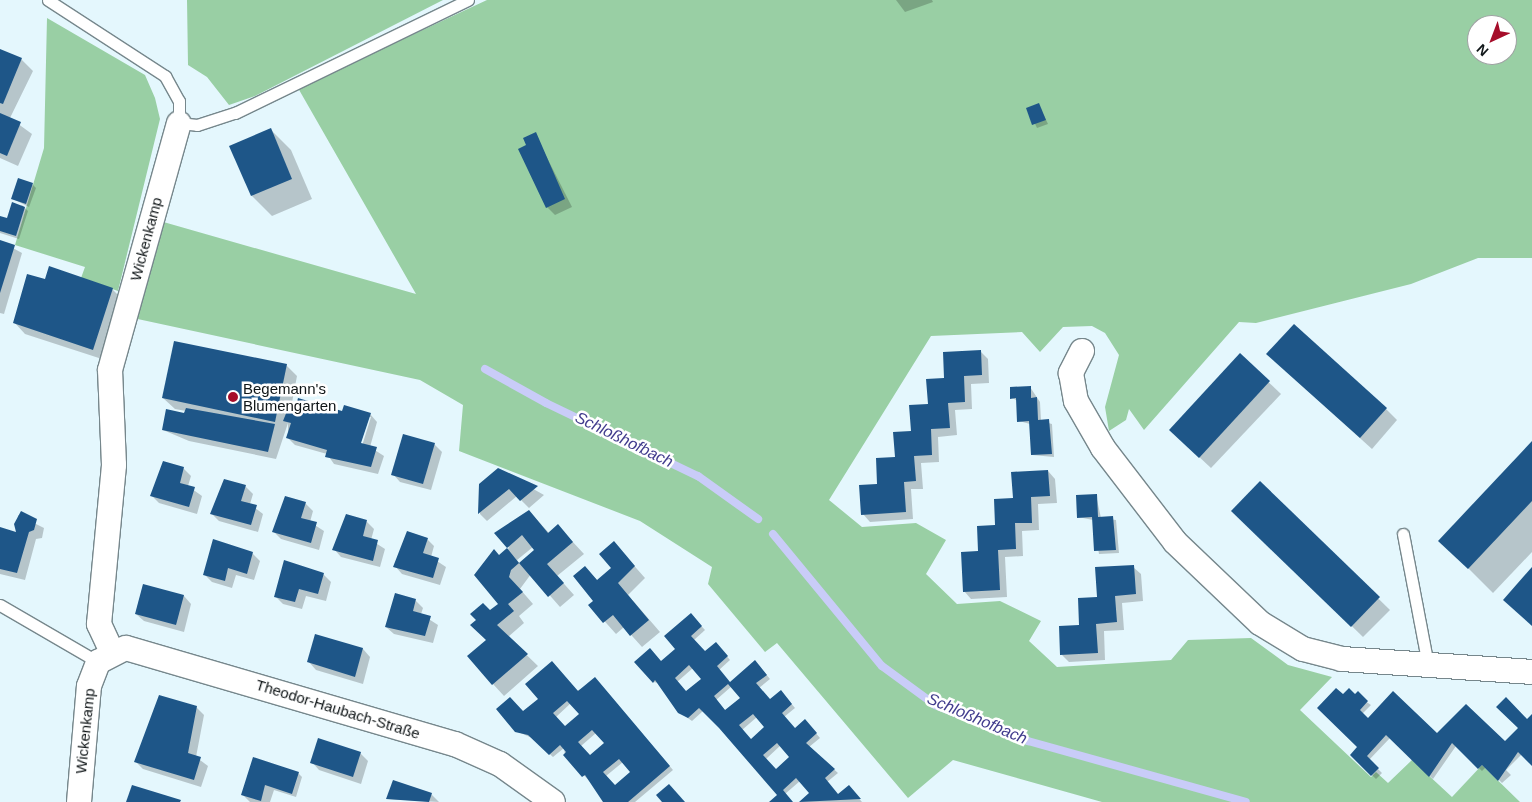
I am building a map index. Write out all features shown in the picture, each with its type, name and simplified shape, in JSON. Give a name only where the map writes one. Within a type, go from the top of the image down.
[{"type":"street","name":"Wickenkamp","points":[[79,802],[84,712],[105,657],[99,624],[114,465],[110,370],[179,123]]},
{"type":"street","points":[[1082,351],[1071,373],[1076,402],[1104,448],[1175,542],[1260,622],[1303,649],[1318,653],[1428,665],[1532,672]]},
{"type":"street","name":"Theodor-Haubach-Straße","points":[[105,657],[142,649],[455,744],[500,764],[553,802]]},
{"type":"lane","points":[[48,0],[165,76],[179,101],[179,123],[209,123],[235,113],[468,0]]},
{"type":"lane","points":[[1403,534],[1428,665]]},
{"type":"lane","points":[[0,605],[105,657]]},
{"type":"green space","points":[[187,0],[443,0],[255,96],[229,105],[207,77],[188,65]]},
{"type":"green space","points":[[487,0],[1532,0],[1532,258],[1478,258],[1411,284],[1256,323],[1239,322],[1144,430],[1129,409],[1126,420],[1109,431],[1105,407],[1119,355],[1105,333],[1092,326],[1063,327],[1040,352],[1022,332],[931,336],[829,500],[862,527],[916,523],[946,540],[926,574],[957,604],[1000,601],[1041,621],[1029,641],[1057,667],[1171,660],[1188,640],[1251,638],[1288,665],[1332,677],[1300,710],[1371,777],[1376,772],[1388,783],[1412,760],[1452,797],[1482,765],[1520,802],[1102,802],[953,760],[908,798],[777,643],[765,652],[708,584],[712,567],[640,521],[459,451],[463,405],[420,380],[133,318],[160,221],[416,294],[298,88]]},
{"type":"green space","points":[[47,18],[145,75],[155,98],[160,119],[118,291],[81,278],[85,267],[15,245],[44,148]]},
{"type":"building","points":[[0,49],[22,58],[3,104],[0,103]]},
{"type":"building","points":[[1039,103],[1046,120],[1032,125],[1026,108]]},
{"type":"building","points":[[0,113],[21,122],[7,156],[0,153]]},
{"type":"building","points":[[271,128],[292,179],[251,196],[229,146]]},
{"type":"building","points":[[536,132],[565,199],[546,208],[518,149],[526,145],[523,138]]},
{"type":"building","points":[[18,178],[33,183],[26,204],[11,199]]},
{"type":"building","points":[[12,202],[25,207],[16,236],[0,231],[0,216],[7,218]]},
{"type":"building","points":[[0,240],[15,245],[0,293]]},
{"type":"building","points":[[49,266],[113,288],[93,350],[13,323],[27,274],[45,279]]},
{"type":"building","points":[[1294,324],[1387,408],[1360,438],[1266,354]]},
{"type":"building","points":[[174,341],[287,364],[275,422],[162,398]]},
{"type":"building","points":[[981,350],[982,375],[964,376],[965,402],[948,403],[950,428],[931,429],[932,455],[914,456],[916,481],[904,482],[906,512],[861,515],[859,485],[877,484],[876,458],[895,457],[893,432],[911,431],[909,405],[928,404],[926,379],[944,378],[943,352]]},
{"type":"building","points":[[1240,353],[1270,381],[1199,458],[1169,430]]},
{"type":"building","points":[[1031,386],[1031,398],[1037,397],[1038,420],[1049,419],[1052,454],[1031,455],[1029,421],[1017,422],[1016,398],[1010,399],[1010,387]]},
{"type":"building","points":[[298,398],[342,411],[344,405],[371,413],[361,443],[377,447],[371,467],[325,457],[327,450],[286,438],[291,423],[283,421],[287,411],[294,413]]},
{"type":"building","points":[[186,408],[275,424],[268,452],[162,430],[166,409],[184,413]]},
{"type":"building","points":[[403,434],[435,443],[423,484],[391,475]]},
{"type":"building","points":[[1532,441],[1532,501],[1468,569],[1438,541]]},
{"type":"building","points":[[163,461],[184,467],[180,483],[195,487],[189,507],[150,496]]},
{"type":"building","points":[[498,468],[538,486],[520,501],[509,489],[478,514],[479,484]]},
{"type":"building","points":[[1048,470],[1050,496],[1031,497],[1032,523],[1015,523],[1016,549],[998,550],[1000,590],[963,592],[961,552],[978,551],[977,526],[995,525],[994,499],[1013,498],[1011,472]]},
{"type":"building","points":[[224,479],[246,485],[241,501],[257,505],[251,525],[210,514]]},
{"type":"building","points":[[1260,481],[1380,597],[1351,627],[1231,511]]},
{"type":"building","points":[[1097,494],[1098,517],[1113,516],[1116,550],[1094,551],[1092,517],[1077,518],[1076,495]]},
{"type":"building","points":[[285,496],[306,502],[301,518],[317,522],[311,543],[272,532]]},
{"type":"building","points":[[529,510],[548,533],[558,524],[573,542],[547,564],[564,583],[548,597],[519,563],[534,550],[522,535],[507,548],[494,533]]},
{"type":"building","points":[[21,511],[37,519],[34,530],[29,532],[17,573],[0,569],[0,527],[16,532],[14,524]]},
{"type":"building","points":[[346,514],[367,520],[363,536],[378,540],[373,561],[332,550]]},
{"type":"building","points":[[407,531],[428,538],[423,553],[439,558],[433,578],[393,567]]},
{"type":"building","points":[[213,539],[253,552],[247,574],[228,568],[225,581],[203,575]]},
{"type":"building","points":[[614,541],[635,566],[618,583],[649,620],[630,636],[613,615],[603,623],[588,605],[593,601],[573,576],[585,566],[597,580],[611,568],[599,554]]},
{"type":"building","points":[[507,548],[519,563],[511,570],[509,577],[523,592],[508,604],[514,611],[497,625],[528,654],[492,685],[467,656],[486,640],[470,625],[476,620],[470,614],[483,603],[490,610],[498,604],[474,575],[494,549],[499,555]]},
{"type":"building","points":[[284,560],[324,573],[318,594],[299,589],[295,602],[274,597]]},
{"type":"building","points":[[1134,565],[1136,594],[1115,596],[1117,622],[1096,624],[1098,653],[1060,655],[1059,626],[1079,625],[1078,598],[1097,597],[1095,567]]},
{"type":"building","points":[[1532,567],[1532,626],[1503,600]]},
{"type":"building","points":[[143,584],[184,595],[176,625],[135,614]]},
{"type":"building","points":[[395,593],[416,599],[413,611],[431,616],[425,636],[385,627]]},
{"type":"building","points":[[691,613],[702,626],[691,636],[705,651],[716,642],[728,656],[717,666],[730,682],[755,660],[767,675],[756,683],[770,699],[781,690],[792,704],[782,713],[795,728],[805,719],[817,733],[806,743],[835,769],[825,778],[838,794],[849,785],[861,799],[799,802],[809,793],[796,778],[783,790],[793,802],[769,802],[777,795],[719,728],[699,708],[688,718],[678,713],[655,680],[653,683],[634,662],[650,648],[661,661],[675,649],[664,636]],"holes":[[[689,665],[701,679],[686,691],[675,678]],[[728,684],[740,698],[725,710],[714,696]],[[753,714],[764,727],[751,739],[739,725]],[[777,743],[789,757],[776,769],[763,755]]]},
{"type":"building","points":[[315,634],[363,648],[355,677],[307,662]]},
{"type":"building","points":[[552,661],[578,691],[595,677],[670,766],[628,802],[603,802],[585,775],[582,777],[563,755],[566,752],[560,745],[549,755],[528,735],[515,732],[496,709],[510,697],[523,711],[538,699],[525,684]],"holes":[[[567,701],[579,714],[565,726],[553,713]],[[592,730],[604,743],[590,755],[578,742]],[[619,759],[630,772],[615,785],[603,772]]]},
{"type":"building","points":[[1336,688],[1343,694],[1349,688],[1355,694],[1358,691],[1368,701],[1360,710],[1368,718],[1393,691],[1437,733],[1466,704],[1505,741],[1518,728],[1496,707],[1506,697],[1527,719],[1532,714],[1532,766],[1518,752],[1498,781],[1482,765],[1478,769],[1452,743],[1429,777],[1386,735],[1367,756],[1379,768],[1371,776],[1350,755],[1357,747],[1317,708]]},
{"type":"building","points":[[159,695],[197,706],[188,753],[201,757],[194,780],[134,762]]},
{"type":"building","points":[[318,738],[361,752],[353,777],[310,763]]},
{"type":"building","points":[[253,757],[299,772],[292,794],[265,785],[261,801],[241,795]]},
{"type":"building","points":[[393,780],[432,793],[429,802],[386,799]]},
{"type":"building","points":[[669,784],[685,802],[662,802],[656,795]]},
{"type":"building","points":[[132,785],[181,800],[180,802],[126,802]]},
{"type":"waterway","name":"Schloßhofbach","points":[[485,369],[546,403],[698,476],[758,519]]},
{"type":"waterway","name":"Schloßhofbach","points":[[773,534],[882,666],[935,705],[1028,741],[1246,802]]},
{"type":"place","name":"Begemann's Blumengarten","points":[[233,397]]}]
